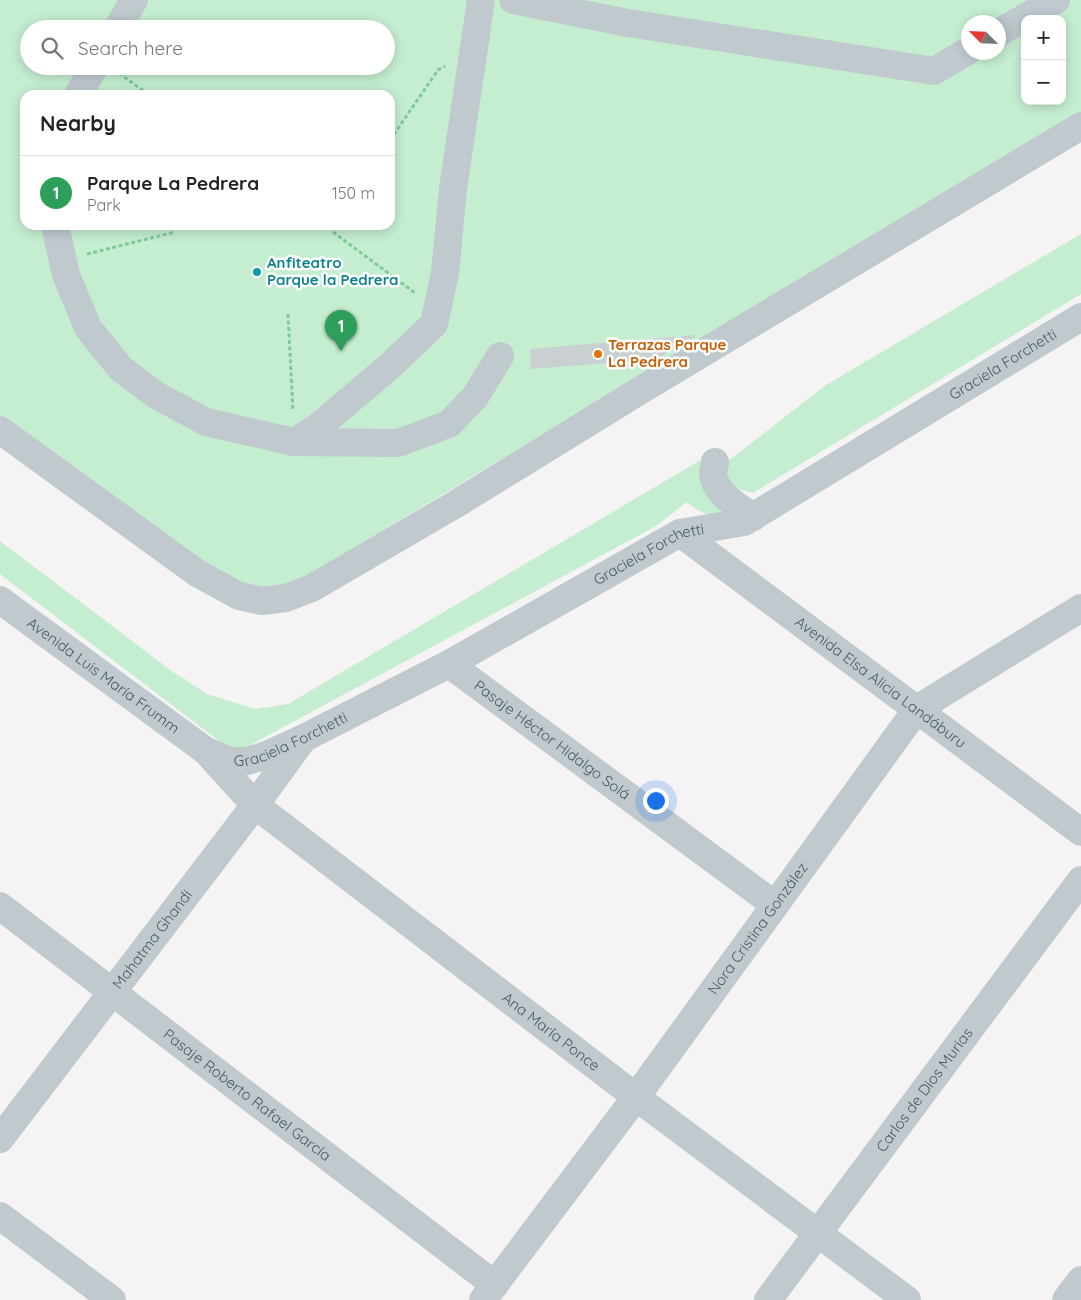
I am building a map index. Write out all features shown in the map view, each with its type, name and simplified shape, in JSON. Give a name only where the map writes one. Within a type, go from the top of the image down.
[{"type":"street","points":[[122,20],[134,0]]},
{"type":"street","points":[[294,442],[318,428],[391,365],[434,324],[445,272],[453,189],[481,0]]},
{"type":"street","points":[[513,0],[628,23],[934,71],[961,55]]},
{"type":"street","points":[[1006,29],[1056,0]]},
{"type":"street","points":[[84,90],[100,75]]},
{"type":"street","points":[[0,430],[198,573],[239,596],[262,601],[286,598],[312,588],[456,504],[636,393],[1081,126]]},
{"type":"street","points":[[56,230],[66,275],[88,328],[121,369],[156,395],[206,422],[294,442],[398,443],[449,424],[475,397],[500,356]]},
{"type":"street","name":"Graciela Forchetti","points":[[206,751],[230,762],[246,761],[264,756],[304,738],[449,664],[680,533],[744,522],[1081,317]]},
{"type":"street","points":[[715,462],[713,473],[718,487],[729,500],[752,517]]},
{"type":"street","name":"Avenida Elsa Alicia Landáburu","points":[[680,533],[1081,832]]},
{"type":"street","name":"Avenida Luis María Frumm","points":[[0,600],[206,751]]},
{"type":"street","name":"Nora Cristina González","points":[[489,1292],[636,1097],[917,709],[1081,608]]},
{"type":"street","name":"Pasaje Héctor Hidalgo Solá","points":[[449,664],[775,905]]},
{"type":"street","name":"Mahatma Ghandi","points":[[0,1139],[114,992],[304,738]]},
{"type":"street","name":"Ana María Ponce","points":[[206,751],[255,805],[636,1097],[907,1300]]},
{"type":"street","name":"Carlos de Dios Murias","points":[[768,1300],[1081,880]]},
{"type":"street","name":"Pasaje Roberto Rafael García","points":[[0,906],[114,992],[489,1292]]},
{"type":"street","points":[[0,1216],[112,1300]]},
{"type":"street","points":[[1066,1300],[1081,1280]]},
{"type":"path","points":[[395,133],[438,70],[473,49]]},
{"type":"path","points":[[117,75],[141,90]]},
{"type":"path","points":[[63,260],[175,232]]},
{"type":"path","points":[[333,232],[437,310]]},
{"type":"path","points":[[288,314],[294,442]]},
{"type":"green space","points":[[0,0],[1081,0],[1081,113],[298,581],[279,589],[259,590],[223,579],[0,419]]},
{"type":"green space","points":[[1081,234],[1081,294],[753,493],[734,488],[728,479],[723,465],[826,385]]},
{"type":"green space","points":[[704,458],[726,509],[711,516],[697,510],[687,502],[656,526],[243,749],[223,744],[0,574],[0,541],[173,672],[207,694],[255,709],[288,704]]},
{"type":"building","name":"Terrazas Parque La Pedrera","points":[[698,335],[657,359],[531,369],[530,349]]},
{"type":"place","name":"Anfiteatro Parque la Pedrera","points":[[257,272]]},
{"type":"place","name":"Parque La Pedrera","points":[[341,351]]},
{"type":"place","name":"Terrazas Parque La Pedrera","points":[[598,354]]}]
